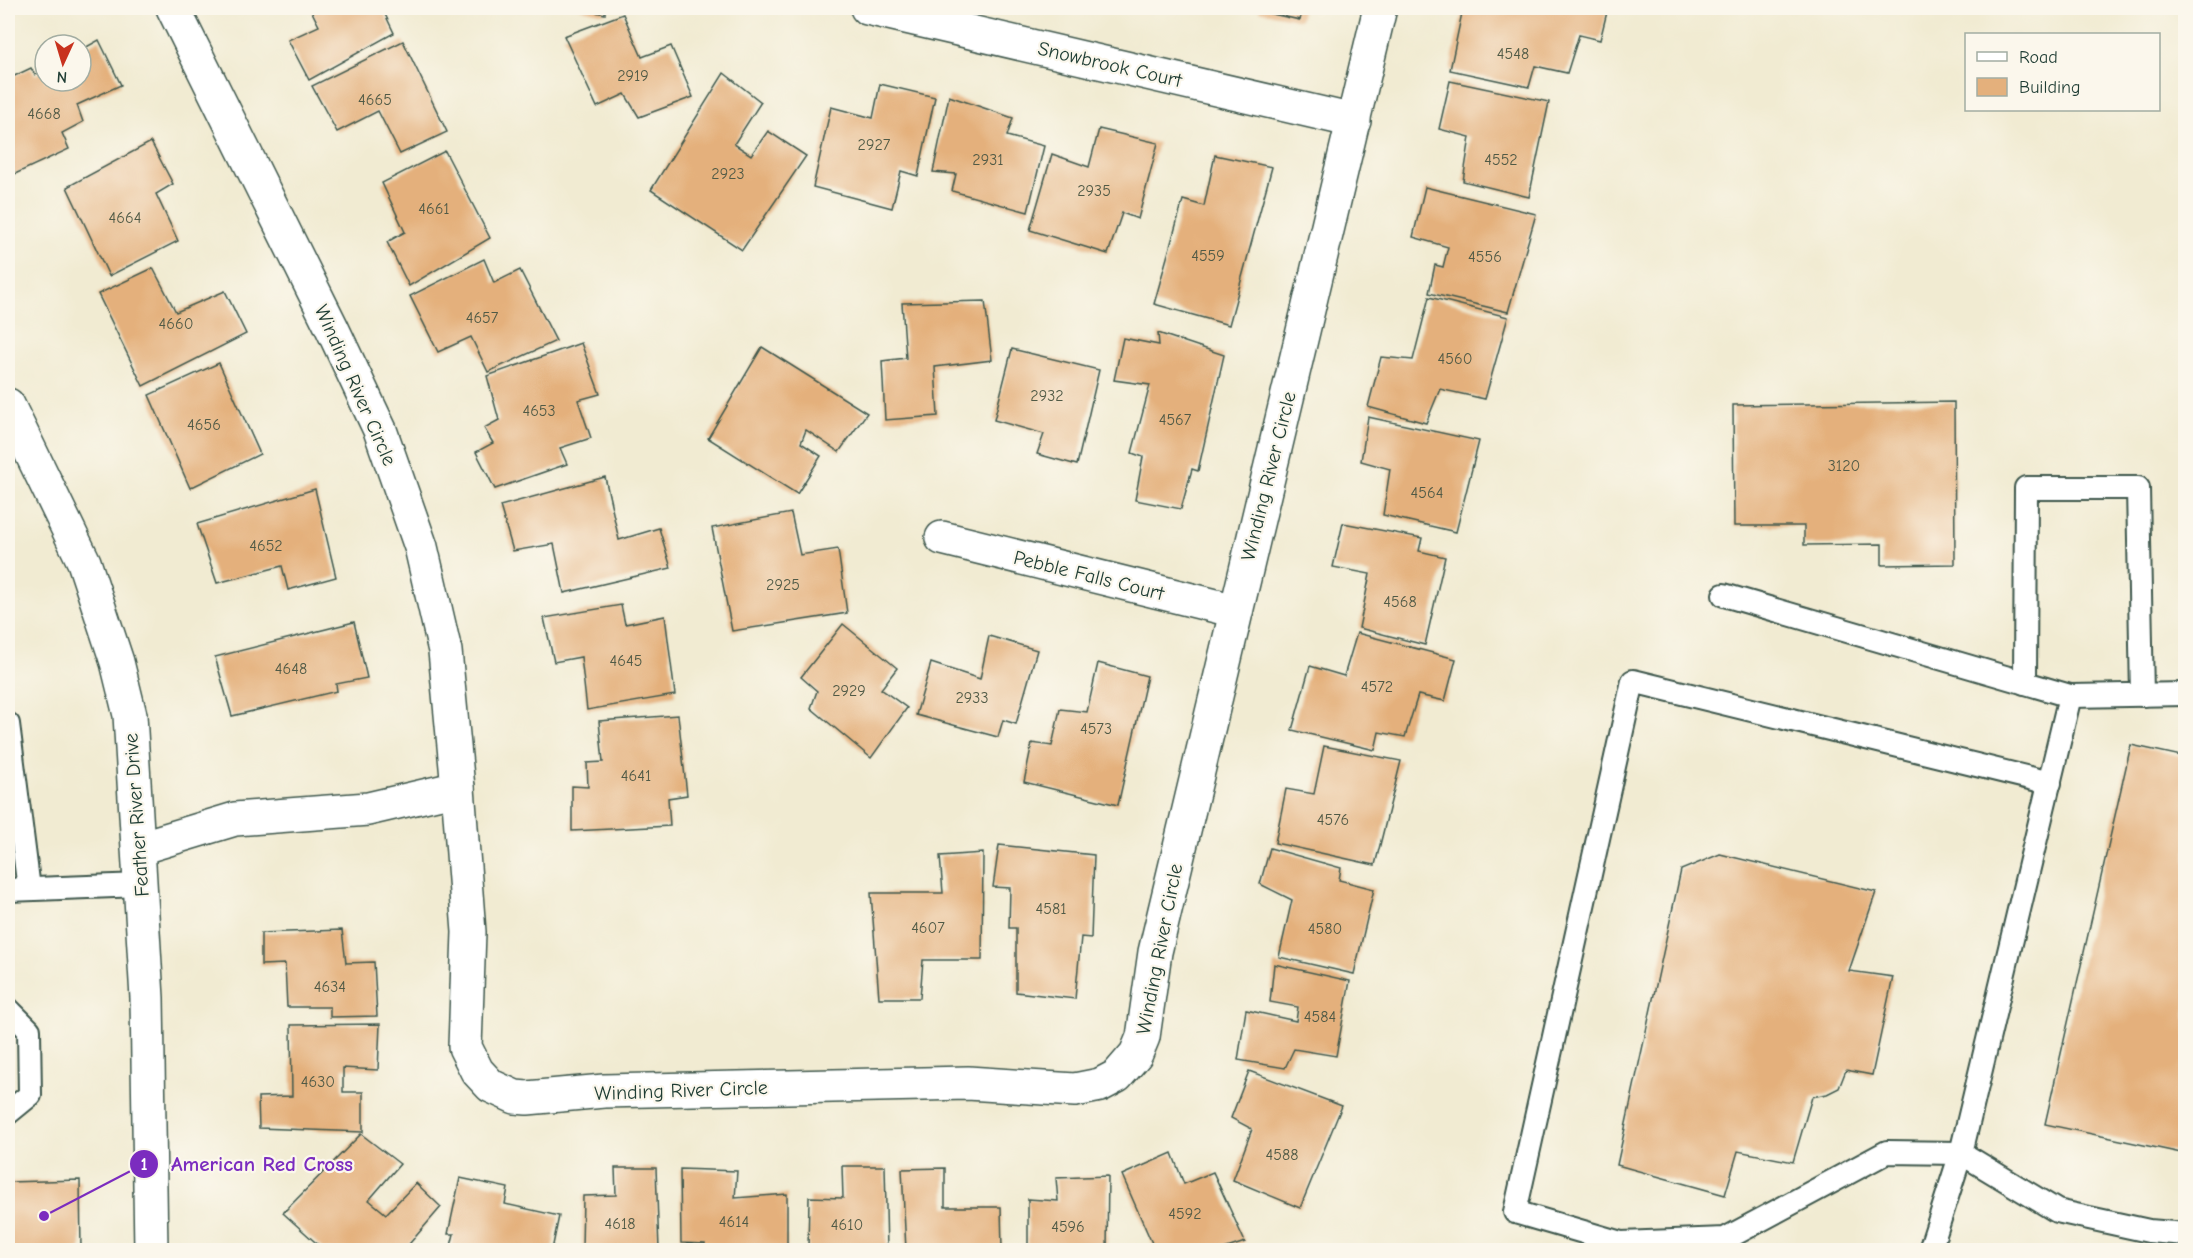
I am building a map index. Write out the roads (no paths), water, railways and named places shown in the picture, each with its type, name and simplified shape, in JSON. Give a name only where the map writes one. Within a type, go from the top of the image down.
[{"type":"street","name":"Winding River Circle","points":[[173,8],[332,328],[380,430],[420,547],[445,651],[458,788],[469,932],[465,1047],[477,1071],[491,1086],[527,1098],[604,1091],[968,1083],[1075,1090],[1100,1085],[1118,1076],[1136,1054],[1143,1037],[1155,952],[1380,8]]},
{"type":"street","name":"Snowbrook Court","points":[[867,8],[1354,121]]},
{"type":"street","name":"Feather River Drive","points":[[8,405],[84,562],[102,612],[130,715],[147,998],[151,1251]]},
{"type":"street","name":"Pebble Falls Court","points":[[942,538],[1236,611]]},
{"type":"street","points":[[139,848],[235,819],[368,809],[458,788]]},
{"type":"lane","points":[[2025,683],[2026,488],[2139,488],[2142,695]]},
{"type":"lane","points":[[1724,595],[2070,696],[2186,694]]},
{"type":"lane","points":[[2050,783],[1633,681],[1515,1212],[1621,1243],[1725,1239],[1887,1152],[1961,1153],[2057,1211],[2149,1231],[2186,1234]]},
{"type":"lane","points":[[1930,1251],[1961,1153],[2070,696]]},
{"type":"lane","points":[[8,724],[18,890],[141,885]]},
{"type":"lane","points":[[8,1009],[29,1030],[30,1095],[8,1113]]},
{"type":"place","name":"American Red Cross","points":[[44,1216]]}]
